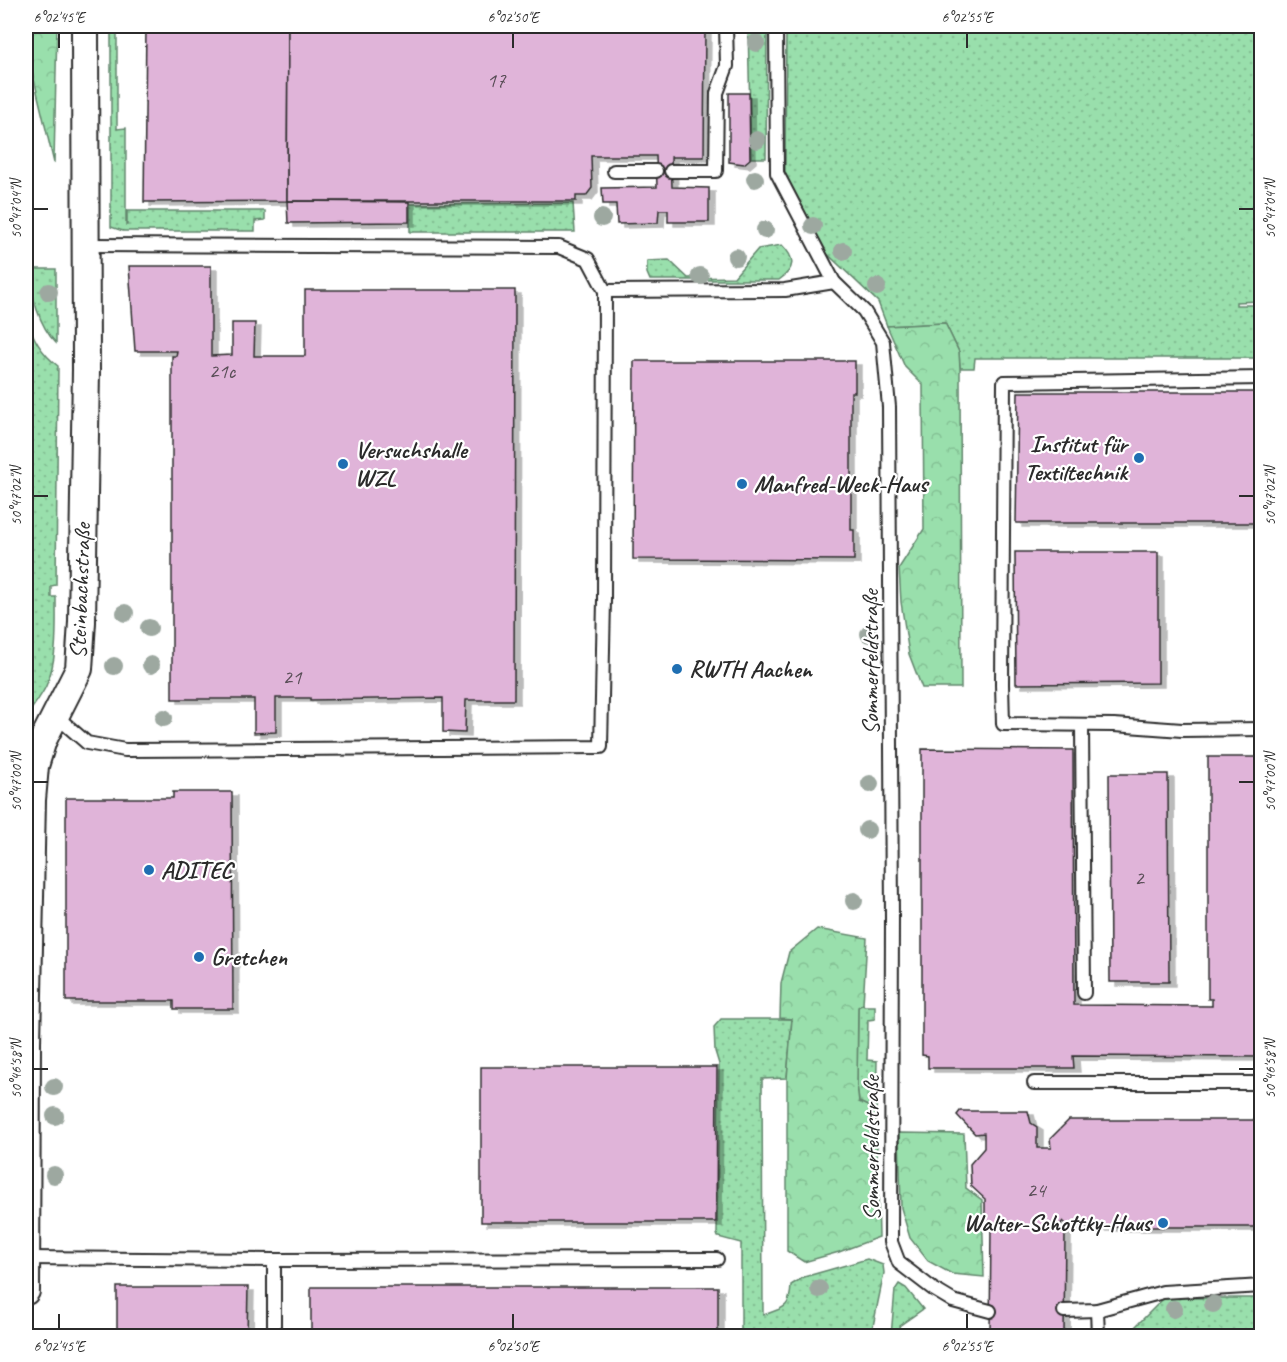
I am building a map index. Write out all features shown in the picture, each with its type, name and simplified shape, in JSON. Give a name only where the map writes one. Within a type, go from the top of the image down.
[{"type":"street","name":"Steinbachstraße","points":[[26,1291],[27,1042],[34,766],[43,740],[79,669],[82,622],[86,245],[85,26]]},
{"type":"lane","points":[[671,171],[716,171],[717,93],[727,66],[726,26]]},
{"type":"lane","name":"Sommerfeldstraße","points":[[776,26],[777,173],[834,282],[864,311],[883,342],[890,407],[891,1242],[899,1263],[933,1289],[953,1301],[990,1311]]},
{"type":"lane","points":[[614,171],[656,171]]},
{"type":"lane","points":[[56,715],[87,743],[126,750],[601,747],[605,291],[588,259],[559,247],[86,245]]},
{"type":"lane","points":[[605,291],[785,290],[834,282]]},
{"type":"lane","points":[[1262,378],[1004,382],[1003,724],[1182,730],[1262,729]]},
{"type":"lane","points":[[1082,725],[1083,993]]},
{"type":"lane","points":[[1034,1083],[1262,1083]]},
{"type":"lane","points":[[26,1258],[717,1259]]},
{"type":"lane","points":[[274,1260],[274,1336]]},
{"type":"lane","points":[[1064,1311],[1097,1310],[1163,1292],[1262,1286]]},
{"type":"lane","points":[[1097,1310],[1098,1336]]},
{"type":"green space","points":[[26,26],[57,26],[54,163],[26,46]]},
{"type":"green space","points":[[111,26],[117,26],[117,129],[126,128],[126,225],[127,211],[265,211],[265,220],[255,221],[255,231],[123,231],[111,227]]},
{"type":"green space","points":[[748,26],[767,26],[766,158],[751,158]]},
{"type":"green space","points":[[786,26],[1261,26],[1262,240],[1257,241],[1257,244],[1261,244],[1261,301],[1236,302],[1236,305],[1261,305],[1261,358],[975,358],[974,368],[960,368],[959,352],[945,323],[887,326],[878,302],[819,246],[785,177]]},
{"type":"green space","points":[[573,203],[575,232],[410,232],[410,204]]},
{"type":"green space","points":[[782,245],[790,255],[792,264],[788,272],[779,280],[650,280],[647,273],[647,261],[669,260],[688,278],[734,277],[758,249]]},
{"type":"green space","points":[[27,269],[56,269],[56,343],[40,318]]},
{"type":"green space","points":[[26,318],[38,345],[58,366],[56,585],[51,586],[51,597],[56,597],[56,642],[50,676],[42,694],[26,718]]},
{"type":"green space","points":[[945,323],[959,352],[960,368],[961,688],[922,688],[909,654],[901,602],[899,568],[924,529],[923,385],[905,367],[887,326]]},
{"type":"green space","points":[[817,929],[867,938],[863,1004],[858,1007],[857,1085],[859,1102],[876,1110],[879,1237],[804,1262],[787,1251],[787,1078],[792,1019],[780,1018],[781,983],[789,952]]},
{"type":"green space","points":[[863,1004],[864,1006],[875,1006],[875,1019],[868,1020],[867,1060],[877,1061],[876,1110],[859,1102],[857,1085],[858,1006]]},
{"type":"green space","points":[[721,1019],[792,1019],[787,1078],[762,1079],[763,1315],[784,1306],[789,1299],[791,1285],[804,1277],[867,1259],[883,1265],[884,1273],[871,1336],[741,1336],[741,1243],[718,1237],[717,1234],[719,1064],[715,1051],[714,1027]]},
{"type":"green space","points":[[899,1133],[964,1134],[966,1188],[982,1200],[984,1277],[952,1274],[928,1261],[910,1238],[901,1208]]},
{"type":"green space","points":[[899,1284],[906,1288],[923,1309],[899,1326],[902,1336],[891,1336],[895,1290]]},
{"type":"green space","points":[[1164,1298],[1261,1298],[1261,1336],[1126,1336]]},
{"type":"building","points":[[146,26],[288,26],[287,201],[144,202]]},
{"type":"building","points":[[288,26],[705,26],[704,157],[671,157],[672,187],[709,188],[709,222],[668,222],[668,210],[659,210],[658,223],[617,224],[616,204],[603,204],[602,188],[657,187],[656,156],[591,156],[592,188],[586,196],[576,196],[576,201],[287,201]]},
{"type":"building","points":[[729,93],[749,93],[750,159],[744,164],[729,162]]},
{"type":"building","points":[[287,201],[409,202],[409,222],[288,223]]},
{"type":"building","name":"Versuchshalle WZL","points":[[129,266],[211,266],[211,356],[232,355],[232,323],[255,323],[254,356],[305,356],[305,290],[515,290],[514,700],[466,700],[465,733],[443,732],[443,698],[310,700],[310,698],[276,698],[276,732],[254,733],[254,699],[172,699],[172,356],[176,356],[177,351],[135,351]]},
{"type":"building","name":"Manfred-Weck-Haus","points":[[634,361],[855,361],[855,392],[851,392],[851,530],[854,530],[854,560],[633,559]]},
{"type":"building","name":"Institut für Textiltechnik","points":[[1018,392],[1262,392],[1262,523],[1016,523]]},
{"type":"building","points":[[1015,552],[1158,552],[1158,683],[1016,684]]},
{"type":"building","points":[[922,749],[1073,750],[1074,1005],[1212,1006],[1212,999],[1208,999],[1208,757],[1262,757],[1262,1057],[1073,1056],[1074,1068],[928,1068],[928,1056],[922,1055]]},
{"type":"building","points":[[1109,774],[1168,774],[1169,982],[1110,982]]},
{"type":"building","name":"ADITEC","points":[[173,792],[232,792],[233,1009],[174,1009],[174,1001],[66,1001],[66,798],[173,798]]},
{"type":"building","points":[[481,1067],[717,1067],[716,1222],[481,1222]]},
{"type":"building","name":"Walter-Schottky-Haus","points":[[960,1111],[1028,1111],[1031,1123],[1037,1127],[1037,1148],[1051,1148],[1050,1139],[1069,1120],[1262,1120],[1262,1227],[1069,1227],[1063,1221],[1059,1226],[1065,1233],[1064,1336],[990,1336],[991,1226],[985,1221],[985,1199],[971,1186],[970,1164],[984,1148],[984,1133],[975,1134],[957,1115]]},
{"type":"building","points":[[117,1287],[248,1287],[247,1336],[117,1336]]},
{"type":"building","points":[[311,1287],[718,1287],[718,1336],[311,1336]]},
{"type":"place","name":"Institut für Textiltechnik","points":[[1139,458]]},
{"type":"place","name":"Versuchshalle WZL","points":[[343,464]]},
{"type":"place","name":"Manfred-Weck-Haus","points":[[742,484]]},
{"type":"place","name":"RWTH Aachen","points":[[677,669]]},
{"type":"place","name":"ADITEC","points":[[149,870]]},
{"type":"place","name":"Gretchen","points":[[199,957]]},
{"type":"place","name":"Walter-Schottky-Haus","points":[[1163,1223]]}]
